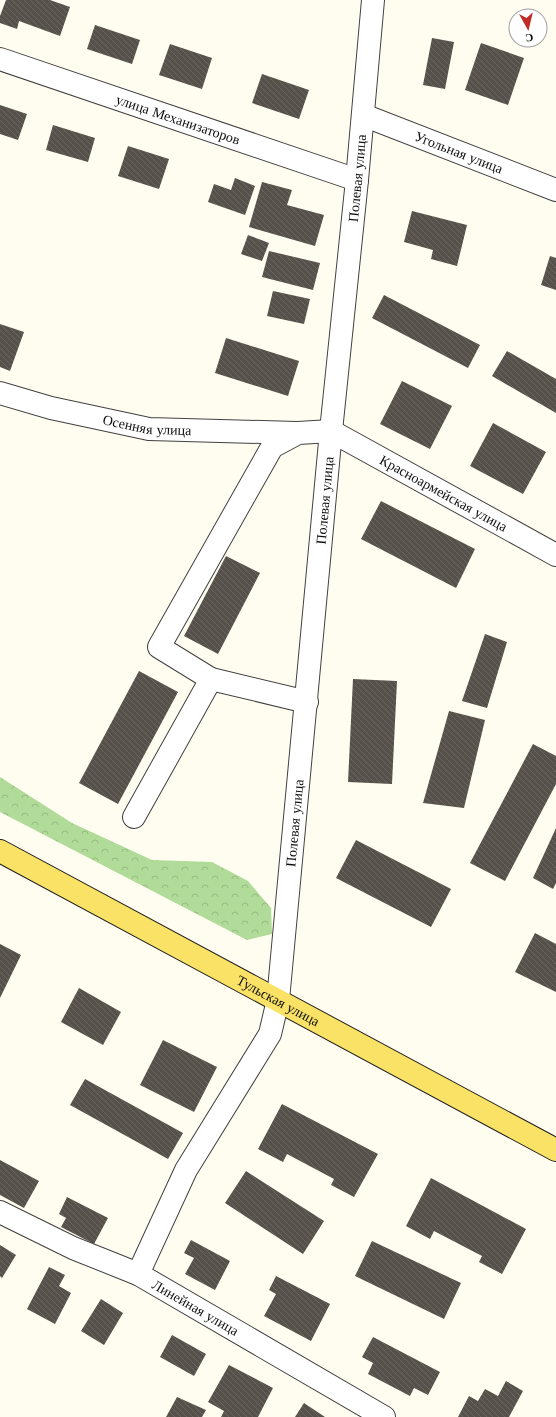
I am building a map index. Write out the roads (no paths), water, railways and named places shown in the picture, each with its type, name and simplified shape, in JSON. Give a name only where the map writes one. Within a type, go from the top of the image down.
[{"type":"main road","name":"Тульская улица","points":[[0,851],[556,1150]]},
{"type":"street","name":"Полевая улица","points":[[138,1274],[186,1170],[270,1034],[278,1000],[373,0]]},
{"type":"street","name":"улица Механизаторов","points":[[0,59],[357,180]]},
{"type":"street","name":"Угольная улица","points":[[363,115],[556,190]]},
{"type":"street","name":"Осенняя улица","points":[[0,393],[51,408],[149,429],[298,433],[331,432]]},
{"type":"street","name":"Красноармейская улица","points":[[331,432],[556,555]]},
{"type":"street","points":[[298,433],[272,447],[159,647],[211,679],[306,702]]},
{"type":"street","points":[[134,817],[211,679]]},
{"type":"street","name":"Линейная улица","points":[[0,1212],[73,1248],[138,1274],[384,1417]]}]
